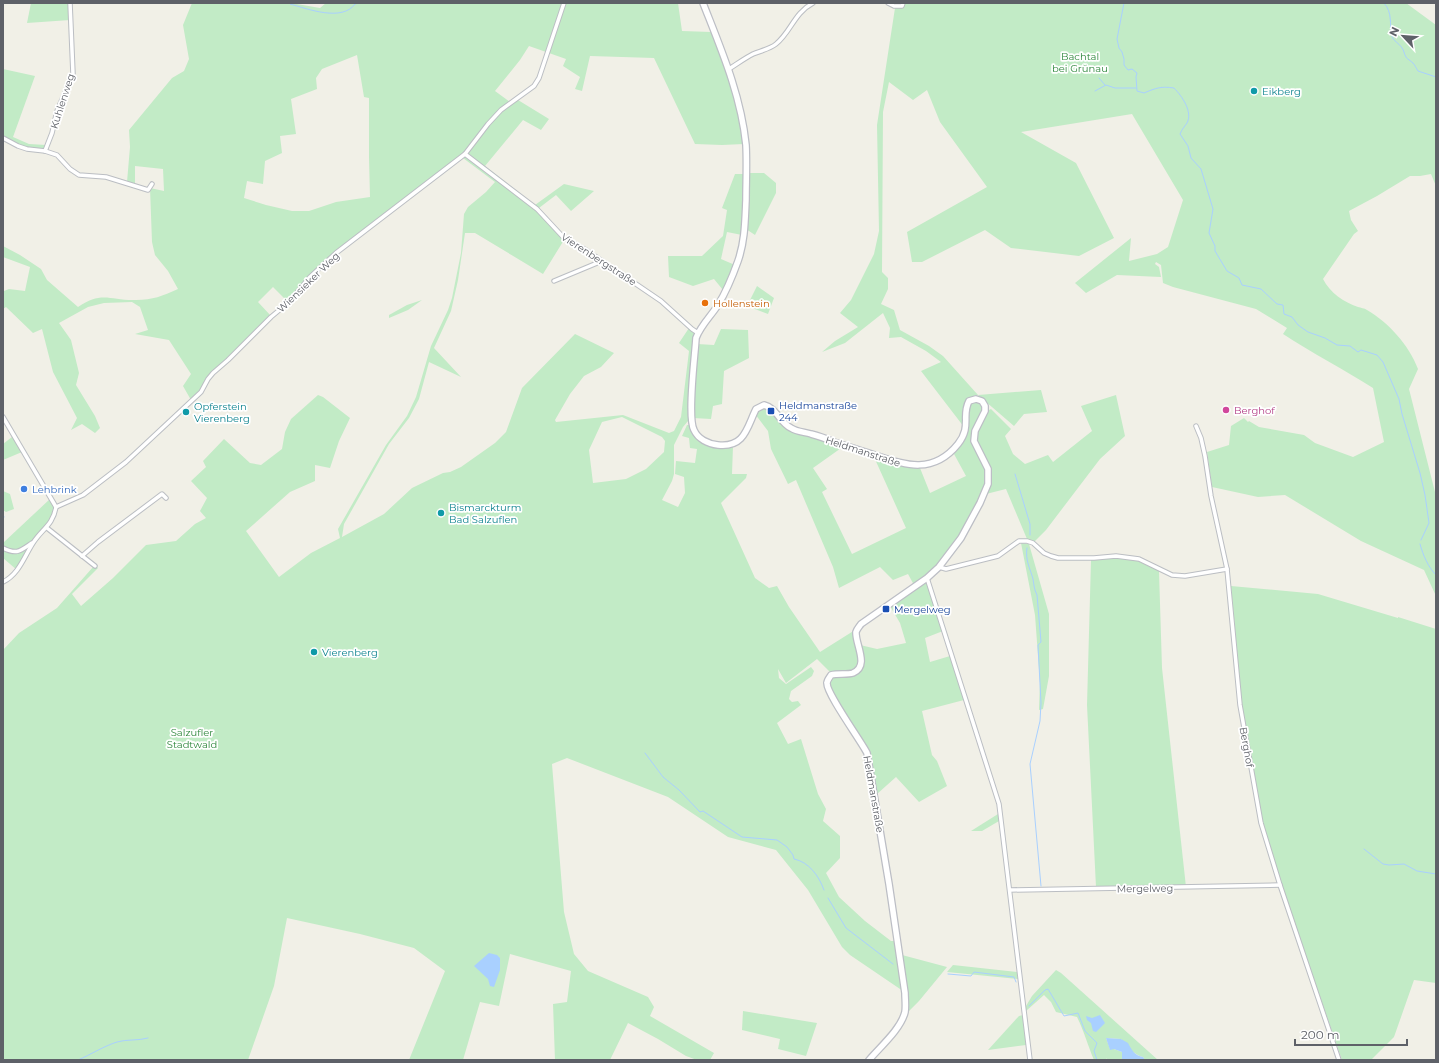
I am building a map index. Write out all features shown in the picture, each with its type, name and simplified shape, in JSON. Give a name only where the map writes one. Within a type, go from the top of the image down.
[{"type":"main road","points":[[698,333],[718,305],[738,262],[742,247],[744,229],[747,174],[746,145],[735,89],[729,68],[703,3]]},
{"type":"main road","name":"Heldmanstraße","points":[[698,333],[696,338],[691,416],[693,429],[698,436],[709,444],[719,446],[728,445],[740,440],[747,432],[756,408],[764,405],[773,409],[784,424],[792,429],[812,434],[906,465],[924,464],[941,458],[951,452],[958,444],[963,437],[967,423],[966,408],[969,401],[976,399],[982,401],[985,406],[974,437],[976,445],[988,468],[988,484],[980,503],[961,538],[939,567],[927,578],[861,624],[856,630],[856,637],[862,660],[860,667],[856,672],[851,674],[831,675],[827,683],[828,689],[834,700],[860,739],[867,753],[890,884],[905,993],[906,1006],[902,1020],[890,1037],[869,1060]]},
{"type":"street","name":"Kuhlenweg","points":[[45,151],[52,133],[57,111],[73,74],[70,3]]},
{"type":"street","name":"Wiensieker Weg","points":[[56,507],[83,494],[126,462],[201,392],[213,373],[271,317],[289,302],[310,277],[336,253],[465,154],[500,110],[534,86],[539,78],[564,3]]},
{"type":"street","points":[[729,68],[751,55],[775,45],[797,15],[813,3]]},
{"type":"street","points":[[888,3],[894,6],[902,6],[903,3]]},
{"type":"street","points":[[3,138],[27,149],[45,151],[57,155],[70,169],[80,175],[106,177],[148,190],[152,184]]},
{"type":"street","name":"Vierenbergstraße","points":[[465,154],[538,209],[564,238],[586,250],[661,301],[698,333]]},
{"type":"street","points":[[554,281],[602,261]]},
{"type":"street","points":[[3,417],[56,507],[53,518],[47,528],[34,543],[19,568],[12,576],[3,582]]},
{"type":"street","name":"Berghof","points":[[1196,426],[1201,438],[1205,456],[1211,496],[1227,569],[1240,705],[1261,823],[1280,886],[1339,1060]]},
{"type":"street","points":[[82,556],[98,542],[162,494],[166,498]]},
{"type":"street","points":[[47,528],[95,566]]},
{"type":"street","points":[[939,567],[946,569],[998,556],[1019,541],[1027,541],[1051,556],[1058,558],[1094,558],[1116,556],[1139,559],[1172,575],[1185,576],[1227,569]]},
{"type":"street","points":[[3,548],[19,552],[34,543]]},
{"type":"street","points":[[927,578],[999,804],[1030,1060]]},
{"type":"street","name":"Mergelweg","points":[[1010,890],[1280,886]]},
{"type":"green space","points":[[31,3],[70,3],[70,20],[27,23]]},
{"type":"green space","points":[[192,3],[291,3],[320,8],[326,3],[678,3],[682,31],[711,32],[727,68],[738,111],[744,144],[695,144],[654,58],[590,56],[582,91],[575,89],[580,77],[563,66],[566,59],[529,46],[520,60],[495,91],[510,102],[486,123],[464,153],[335,253],[287,301],[273,287],[258,302],[271,316],[228,359],[212,371],[206,378],[200,391],[191,400],[183,386],[191,374],[169,340],[135,334],[148,330],[140,307],[132,302],[104,303],[88,307],[59,323],[71,340],[79,373],[76,385],[95,416],[100,428],[95,433],[82,424],[71,430],[77,418],[53,372],[42,329],[33,333],[6,307],[3,309],[4,291],[9,289],[25,291],[30,267],[3,257],[3,246],[41,269],[47,280],[78,307],[94,299],[107,298],[142,300],[162,296],[178,289],[168,271],[155,255],[152,242],[150,188],[164,191],[163,169],[135,166],[135,184],[127,182],[130,147],[129,130],[172,78],[184,71],[189,59],[183,25]],"holes":[[[357,55],[364,97],[369,98],[370,197],[336,202],[309,211],[292,211],[244,198],[247,181],[263,184],[265,161],[282,153],[280,136],[296,134],[291,99],[317,89],[316,78],[322,69]]]},
{"type":"green space","name":"Bachtal bei Grünau","points":[[904,3],[1406,3],[1436,25],[1436,186],[1431,174],[1410,176],[1349,211],[1351,220],[1358,231],[1354,234],[1323,279],[1329,289],[1343,300],[1367,310],[1383,321],[1404,343],[1418,369],[1409,389],[1436,496],[1436,596],[1424,570],[1361,541],[1285,495],[1258,497],[1212,487],[1207,452],[1229,445],[1231,426],[1244,418],[1248,422],[1249,421],[1259,427],[1304,435],[1315,443],[1353,457],[1384,442],[1373,388],[1283,334],[1287,328],[1256,309],[1163,283],[1161,265],[1156,262],[1155,264],[1159,267],[1161,277],[1117,275],[1086,293],[1075,283],[1131,238],[1129,261],[1157,254],[1168,247],[1183,200],[1132,114],[1021,132],[1076,163],[1114,238],[1079,256],[1011,248],[985,230],[922,262],[912,262],[907,232],[987,187],[940,122],[927,90],[913,100],[889,82],[883,112],[882,272],[888,278],[888,289],[881,304],[894,310],[900,330],[929,346],[943,356],[978,395],[973,396],[966,403],[964,412],[964,427],[921,371],[941,362],[926,351],[901,337],[889,338],[890,328],[883,313],[845,343],[822,352],[835,341],[858,327],[840,313],[851,300],[874,254],[879,231],[877,125],[895,8],[902,7]]},
{"type":"green space","points":[[3,69],[35,76],[13,137],[29,144],[46,145],[44,150],[27,148],[3,137]]},
{"type":"green space","name":"Salzufler Stadtwald","points":[[518,100],[549,119],[541,130],[523,120],[485,166],[535,205],[564,184],[594,191],[571,211],[556,195],[539,208],[565,238],[543,274],[475,233],[465,233],[458,280],[451,311],[434,348],[461,377],[429,362],[419,399],[409,418],[389,444],[344,524],[342,537],[384,514],[412,488],[443,473],[450,472],[461,467],[495,443],[506,432],[522,388],[575,334],[614,353],[601,367],[584,376],[570,394],[555,420],[556,422],[623,415],[669,433],[674,431],[681,417],[689,351],[679,343],[689,328],[695,334],[688,421],[683,427],[674,445],[674,474],[662,500],[678,507],[685,493],[684,477],[675,474],[676,461],[695,463],[697,449],[690,448],[689,438],[682,436],[687,425],[690,425],[702,441],[733,446],[732,474],[747,474],[746,478],[721,503],[755,578],[769,588],[777,586],[789,607],[820,652],[855,630],[860,661],[855,670],[845,673],[831,673],[817,659],[786,683],[778,669],[779,678],[786,684],[811,667],[814,671],[812,676],[791,691],[789,699],[792,702],[798,701],[801,705],[777,723],[788,744],[801,739],[818,794],[826,809],[823,821],[840,836],[840,858],[826,873],[839,897],[865,921],[891,941],[896,941],[903,991],[850,955],[842,947],[808,890],[776,850],[728,837],[668,797],[567,758],[552,764],[564,912],[574,954],[588,971],[648,997],[654,1007],[650,1016],[714,1053],[710,1060],[697,1060],[686,1056],[628,1023],[610,1060],[555,1060],[553,1004],[567,1002],[571,971],[510,954],[499,1006],[480,1002],[463,1060],[409,1060],[445,971],[414,948],[360,934],[287,918],[274,986],[248,1060],[3,1060],[3,650],[19,633],[57,608],[93,567],[47,531],[49,528],[82,553],[98,568],[72,594],[81,606],[113,578],[146,545],[176,541],[195,524],[206,518],[200,511],[207,498],[191,481],[206,467],[203,461],[224,439],[250,463],[261,465],[282,449],[285,432],[291,419],[318,395],[323,397],[350,418],[339,441],[330,468],[315,465],[315,481],[290,492],[246,531],[279,577],[311,553],[340,538],[338,529],[386,445],[407,416],[416,397],[431,346],[452,298],[461,253],[464,214],[468,207],[486,192],[495,182],[463,158],[500,113]],"holes":[[[622,417],[662,437],[665,441],[664,452],[646,469],[626,479],[593,483],[589,450],[602,422]]]},
{"type":"green space","points":[[749,173],[764,173],[776,183],[776,193],[755,235],[746,229]]},
{"type":"green space","points":[[735,174],[745,174],[742,235],[727,232],[721,259],[735,265],[723,290],[714,279],[693,286],[669,277],[668,256],[702,256],[723,236],[727,210],[722,208]]},
{"type":"green space","points":[[757,286],[774,298],[768,314],[747,306]]},
{"type":"green space","points":[[422,300],[408,310],[389,318],[389,315],[407,305]]},
{"type":"green space","points":[[721,329],[748,330],[749,358],[724,371],[722,404],[713,406],[711,419],[693,418],[697,344],[714,345]]},
{"type":"green space","points":[[1041,390],[1047,412],[1024,414],[1014,426],[978,395]]},
{"type":"green space","points":[[1116,395],[1125,436],[1100,459],[1046,530],[1034,542],[1027,539],[1006,489],[986,494],[990,468],[976,444],[977,432],[987,411],[991,409],[1011,429],[1005,436],[1013,454],[1025,464],[1048,455],[1053,462],[1092,431],[1081,406]]},
{"type":"green space","points":[[975,401],[982,404],[983,409],[972,437],[986,467],[986,480],[965,527],[951,548],[934,568],[914,585],[908,574],[893,580],[880,567],[839,588],[833,567],[796,480],[788,484],[771,449],[768,431],[755,414],[757,410],[767,407],[783,425],[844,446],[813,468],[827,489],[822,492],[852,554],[906,528],[874,457],[896,465],[920,468],[930,493],[966,476],[954,454],[966,433],[968,407]]},
{"type":"green space","points":[[12,437],[22,452],[3,460],[3,444]]},
{"type":"green space","points":[[3,491],[10,494],[14,509],[6,512],[3,510]]},
{"type":"green space","points":[[50,499],[55,507],[53,514],[44,531],[17,570],[3,558],[3,543]]},
{"type":"green space","points":[[1021,543],[1029,544],[1049,614],[1049,676],[1043,709],[1039,710],[1040,683],[1035,615]]},
{"type":"green space","points":[[1118,558],[1138,561],[1159,571],[1162,668],[1186,887],[1096,887],[1087,705],[1091,560]]},
{"type":"green space","points":[[926,581],[943,631],[925,638],[930,662],[950,656],[964,700],[922,711],[932,755],[937,761],[947,786],[919,802],[896,777],[877,794],[868,752],[829,689],[830,679],[833,676],[851,675],[861,668],[860,645],[877,649],[906,643],[900,623],[890,606]]},
{"type":"green space","points":[[1231,586],[1318,594],[1436,629],[1436,983],[1414,980],[1394,1037],[1371,1060],[1342,1060],[1281,885],[1263,824],[1242,705]]},
{"type":"green space","points":[[998,814],[999,821],[982,831],[971,831]]},
{"type":"green space","points":[[902,955],[947,967],[907,1013],[907,998]]},
{"type":"green space","points":[[953,965],[1017,972],[1018,979],[947,972]]},
{"type":"green space","points":[[1056,970],[1158,1060],[1145,1060],[1143,1057],[1131,1050],[1121,1039],[1106,1038],[1110,1049],[1122,1052],[1122,1060],[1107,1060],[1106,1058],[1106,1060],[1094,1060],[1077,1017],[1056,1012],[1051,1002],[1044,995],[1026,1011],[1026,1006],[1032,996]]},
{"type":"green space","points":[[743,1011],[817,1023],[806,1056],[778,1049],[780,1039],[742,1030]]},
{"type":"green space","points":[[1023,1015],[1026,1045],[988,1050],[1019,1016]]},
{"type":"water","points":[[489,953],[497,955],[500,958],[500,970],[494,987],[490,986],[488,979],[474,966]]},
{"type":"water","points":[[1100,1015],[1105,1023],[1096,1032],[1093,1031],[1091,1023],[1087,1020],[1086,1016],[1092,1018]]},
{"type":"water","points":[[1106,1038],[1121,1039],[1128,1043],[1134,1052],[1143,1057],[1145,1060],[1122,1060],[1122,1052],[1114,1049],[1110,1050]]},
{"type":"waterway","points":[[290,3],[324,13],[342,12],[359,3]]},
{"type":"waterway","points":[[1124,3],[1117,39],[1124,59],[1124,65],[1128,70],[1132,69],[1137,73],[1137,91],[1144,93],[1159,88],[1174,88],[1186,104],[1189,114],[1187,123],[1180,134],[1188,146],[1191,158],[1201,169],[1213,209],[1209,233],[1215,246],[1215,251],[1227,271],[1239,278],[1242,285],[1261,289],[1277,304],[1283,305],[1284,314],[1292,317],[1298,325],[1308,332],[1325,338],[1337,345],[1350,346],[1358,352],[1361,350],[1377,355],[1383,362],[1399,399],[1425,495],[1429,523],[1421,540]]},
{"type":"waterway","points":[[1384,3],[1390,14],[1393,38],[1403,49],[1405,56],[1414,64],[1418,71],[1436,77]]},
{"type":"waterway","points":[[1099,78],[1105,85]]},
{"type":"waterway","points":[[1095,91],[1106,85],[1115,88],[1136,88]]},
{"type":"waterway","points":[[1015,474],[1030,524],[1030,535]]},
{"type":"waterway","points":[[1420,544],[1426,561],[1436,575]]},
{"type":"waterway","points":[[1027,548],[1027,560],[1037,595],[1041,642],[1038,645],[1041,703],[1040,721],[1030,764],[1041,886]]},
{"type":"waterway","points":[[645,753],[663,777],[679,790],[700,812],[703,811],[742,837],[777,840],[787,847],[794,859],[804,863],[813,870],[824,890]]},
{"type":"waterway","points":[[1364,849],[1383,864],[1404,864],[1417,871],[1436,874]]},
{"type":"waterway","points":[[828,898],[846,928],[893,964]]},
{"type":"waterway","points":[[948,974],[971,976],[974,972],[1014,977],[1016,982]]},
{"type":"waterway","points":[[1029,1006],[1045,990],[1048,989],[1064,1016],[1078,1013],[1085,1031],[1097,1043],[1094,1051],[1097,1060]]},
{"type":"waterway","points":[[78,1060],[117,1042],[148,1038]]},
{"type":"place","name":"Eikberg","points":[[1254,91]]},
{"type":"place","name":"Hollenstein","points":[[705,303]]},
{"type":"place","name":"Berghof","points":[[1226,410]]},
{"type":"place","name":"Heldmanstraße 244","points":[[771,411]]},
{"type":"place","name":"Opferstein Vierenberg","points":[[186,412]]},
{"type":"place","name":"Lehbrink","points":[[24,489]]},
{"type":"place","name":"Bismarckturm Bad Salzuflen","points":[[441,513]]},
{"type":"place","name":"Mergelweg","points":[[886,609]]},
{"type":"place","name":"Vierenberg","points":[[314,652]]}]
